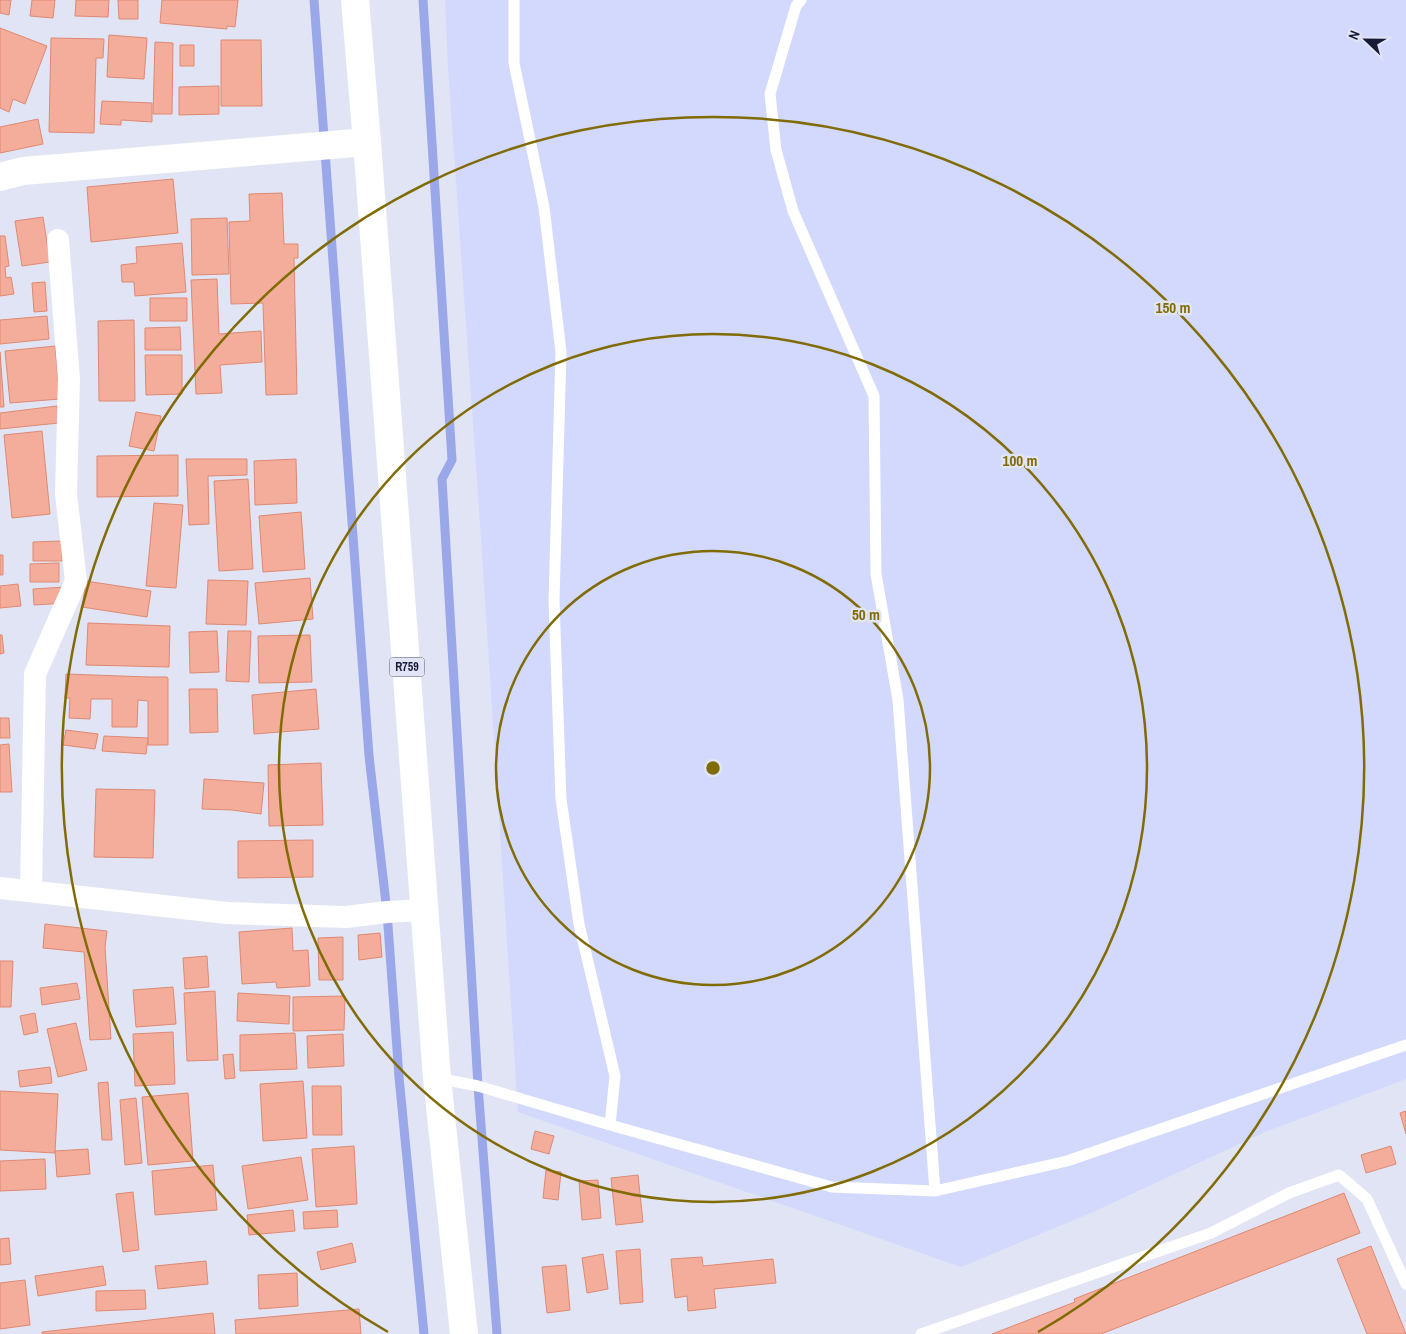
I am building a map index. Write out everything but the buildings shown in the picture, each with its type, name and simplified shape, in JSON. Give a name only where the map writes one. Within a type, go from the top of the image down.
[{"type":"main road","name":"R759","points":[[356,0],[437,1078],[464,1334]]},
{"type":"main road","points":[[0,178],[23,171],[367,142]]},
{"type":"street","points":[[31,891],[35,674],[76,581],[66,494],[69,379],[58,240]]},
{"type":"street","points":[[0,888],[226,913],[346,917],[424,910]]},
{"type":"lane","points":[[514,0],[514,63],[544,207],[561,352],[554,601],[561,799],[579,924],[615,1076],[610,1125]]},
{"type":"lane","points":[[801,0],[796,6],[770,94],[776,150],[793,212],[874,396],[876,574],[898,700],[935,1191]]},
{"type":"lane","points":[[437,1078],[478,1086],[832,1188],[935,1191],[1067,1161],[1406,1044]]},
{"type":"lane","points":[[921,1334],[1210,1233],[1289,1193],[1339,1175],[1367,1199],[1406,1284]]},
{"type":"shaded area","points":[[445,0],[1406,0],[1406,1079],[1267,1131],[1093,1212],[961,1267],[518,1112]]},
{"type":"waterway","points":[[314,0],[369,756],[387,912],[399,1077],[424,1334]]},
{"type":"waterway","points":[[423,0],[452,460],[442,479],[478,1086],[497,1334]]}]
